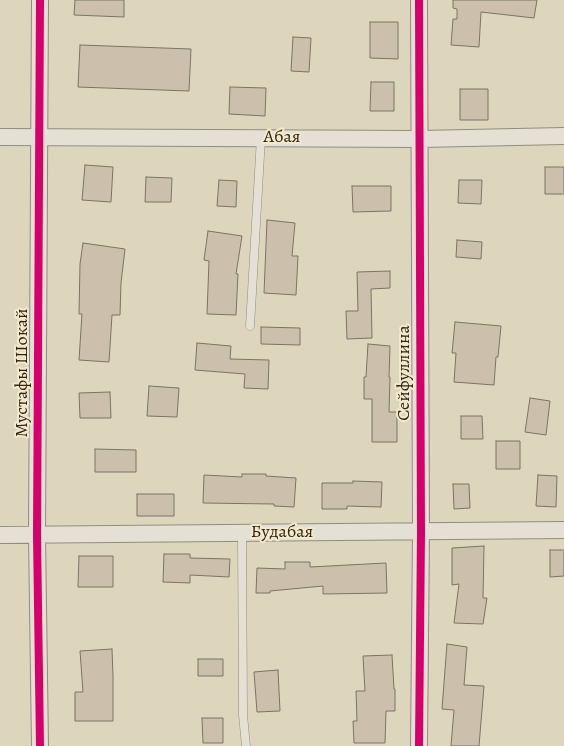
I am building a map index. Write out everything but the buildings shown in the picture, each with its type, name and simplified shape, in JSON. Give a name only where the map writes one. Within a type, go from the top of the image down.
[{"type":"street","name":"Мустафы Шокай","points":[[40,0],[37,535],[40,746]]},
{"type":"street","name":"Сейфуллина","points":[[419,0],[420,746]]},
{"type":"street","name":"Абая","points":[[0,137],[420,139],[564,136]]},
{"type":"street","name":"Будабая","points":[[0,535],[564,530]]},
{"type":"lane","points":[[250,326],[261,137]]},
{"type":"lane","points":[[242,533],[243,715],[246,746]]},
{"type":"cycle path","points":[[40,0],[37,535],[40,746]]},
{"type":"cycle path","points":[[419,0],[421,532],[419,746]]}]
